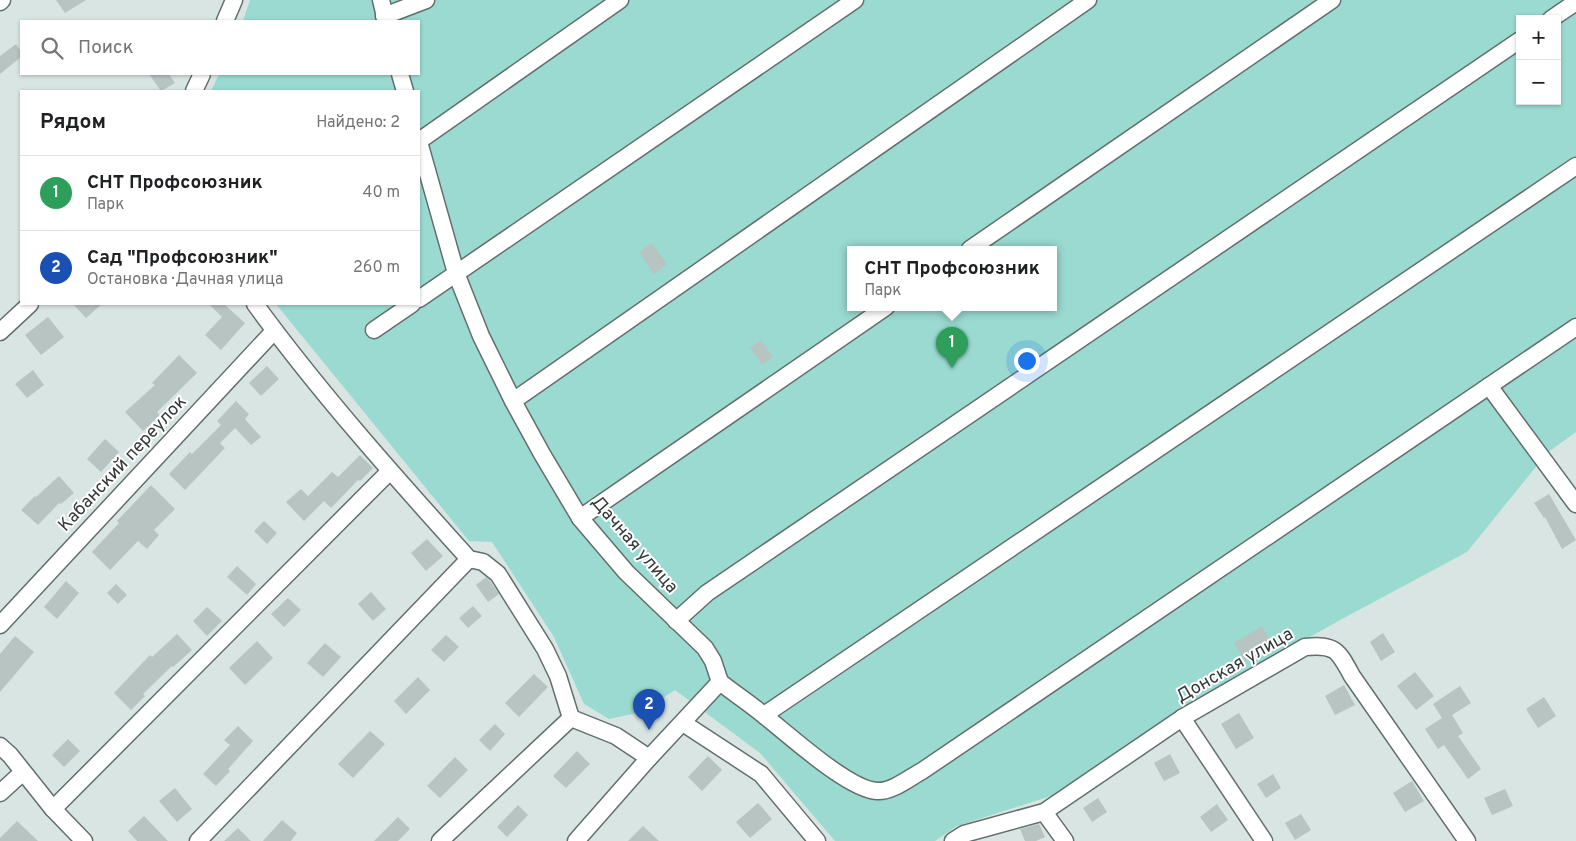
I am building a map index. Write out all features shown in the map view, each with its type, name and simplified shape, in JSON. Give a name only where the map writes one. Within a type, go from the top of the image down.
[{"type":"street","points":[[225,20],[234,0]]},
{"type":"street","points":[[380,0],[385,19],[426,0]]},
{"type":"street","points":[[420,141],[620,0]]},
{"type":"street","points":[[420,298],[855,0]]},
{"type":"street","points":[[513,402],[1088,0]]},
{"type":"street","points":[[974,246],[1332,0]]},
{"type":"street","points":[[1558,15],[1576,2]]},
{"type":"street","points":[[676,621],[707,593],[1516,43]]},
{"type":"street","points":[[194,90],[202,75]]},
{"type":"street","points":[[400,75],[405,90]]},
{"type":"street","name":"Дачная улица","points":[[420,146],[456,273],[481,336],[513,402],[580,518],[626,572],[705,648],[713,661],[720,682]]},
{"type":"street","points":[[764,715],[1576,166]]},
{"type":"street","points":[[0,332],[29,305]]},
{"type":"street","points":[[256,305],[274,331],[390,471],[469,559],[483,562],[498,574],[545,649],[558,676],[571,718]]},
{"type":"street","points":[[374,330],[411,305]]},
{"type":"street","points":[[580,518],[880,311]]},
{"type":"street","points":[[584,838],[649,758],[720,682],[764,715],[818,760],[855,784],[869,790],[887,790],[922,771],[1576,327]]},
{"type":"street","name":"Кабанский переулок","points":[[0,624],[274,331]]},
{"type":"street","points":[[1489,386],[1576,504]]},
{"type":"street","points":[[53,809],[390,471]]},
{"type":"street","points":[[198,841],[469,559]]},
{"type":"street","name":"Донская улица","points":[[953,841],[964,834],[1044,812],[1182,718],[1304,647],[1324,645],[1341,655],[1352,676],[1467,841]]},
{"type":"street","points":[[571,718],[616,736],[649,758]]},
{"type":"street","points":[[440,841],[571,718]]},
{"type":"street","points":[[1182,718],[1264,841]]},
{"type":"street","points":[[683,722],[761,774],[817,841]]},
{"type":"street","points":[[0,746],[10,755],[53,809],[84,841]]},
{"type":"street","points":[[0,793],[22,772]]},
{"type":"street","points":[[1044,812],[1064,841]]},
{"type":"shaded area","points":[[250,0],[1576,0],[1576,432],[1547,453],[1467,552],[1197,700],[1051,796],[957,826],[935,841],[835,841],[760,753],[675,690],[642,712],[609,719],[584,704],[554,637],[492,542],[469,541],[277,305],[420,305],[420,90],[211,90],[219,75],[420,75],[420,20],[243,20]]},
{"type":"building","points":[[56,0],[86,0],[65,13]]},
{"type":"building","points":[[16,44],[20,50],[20,58],[0,74],[0,56]]},
{"type":"building","points":[[150,75],[170,75],[175,83],[160,90]]},
{"type":"building","points":[[652,243],[667,264],[654,274],[639,252]]},
{"type":"building","points":[[74,305],[101,305],[86,318]]},
{"type":"building","points":[[210,305],[225,305],[245,323],[221,350],[205,335],[222,317]]},
{"type":"building","points":[[48,317],[64,337],[41,355],[25,335]]},
{"type":"building","points":[[761,340],[773,357],[762,365],[750,348]]},
{"type":"building","points":[[179,355],[197,373],[157,412],[160,415],[143,431],[125,412],[155,385],[152,383]]},
{"type":"building","points":[[267,366],[279,379],[261,396],[249,383]]},
{"type":"building","points":[[33,370],[44,385],[27,398],[15,384]]},
{"type":"building","points":[[236,401],[249,414],[245,419],[261,437],[251,445],[235,428],[220,443],[225,448],[185,490],[169,474],[190,452],[192,454],[221,425],[217,421]]},
{"type":"building","points":[[105,439],[119,452],[101,472],[87,459]]},
{"type":"building","points":[[360,455],[373,468],[360,481],[358,480],[331,508],[324,501],[304,521],[286,502],[301,489],[308,496],[332,472],[338,477]]},
{"type":"building","points":[[59,476],[74,493],[61,504],[59,503],[38,525],[21,510]]},
{"type":"building","points":[[151,485],[175,509],[154,530],[159,535],[147,549],[138,541],[110,570],[92,552],[119,523],[117,521]]},
{"type":"building","points":[[1549,494],[1576,540],[1562,549],[1545,517],[1534,503]]},
{"type":"building","points":[[264,521],[277,533],[267,544],[254,531]]},
{"type":"building","points":[[427,539],[443,556],[426,571],[411,553]]},
{"type":"building","points":[[237,566],[256,584],[247,595],[227,577]]},
{"type":"building","points":[[486,577],[499,594],[488,602],[476,585]]},
{"type":"building","points":[[66,581],[79,593],[57,619],[44,607]]},
{"type":"building","points":[[116,584],[127,595],[118,604],[107,593]]},
{"type":"building","points":[[371,592],[386,609],[373,621],[358,604]]},
{"type":"building","points":[[288,598],[301,610],[284,627],[271,614]]},
{"type":"building","points":[[473,606],[482,616],[468,628],[459,618]]},
{"type":"building","points":[[207,607],[222,621],[207,636],[193,621]]},
{"type":"building","points":[[1262,626],[1271,642],[1259,649],[1261,653],[1245,662],[1234,643]]},
{"type":"building","points":[[1383,633],[1395,652],[1381,661],[1370,642]]},
{"type":"building","points":[[177,634],[192,650],[143,694],[145,696],[131,710],[114,693],[150,655],[152,657]]},
{"type":"building","points":[[446,635],[459,647],[444,662],[431,650]]},
{"type":"building","points":[[15,636],[34,652],[0,692],[0,654]]},
{"type":"building","points":[[257,641],[273,658],[245,685],[229,668]]},
{"type":"building","points":[[325,643],[341,657],[323,677],[307,663]]},
{"type":"building","points":[[1415,672],[1434,696],[1416,710],[1397,686]]},
{"type":"building","points":[[534,674],[548,687],[519,717],[505,703]]},
{"type":"building","points":[[418,677],[430,690],[406,714],[394,701]]},
{"type":"building","points":[[1344,685],[1355,705],[1335,715],[1325,696]]},
{"type":"building","points":[[1460,686],[1471,703],[1452,715],[1463,733],[1458,736],[1481,769],[1468,779],[1444,745],[1438,749],[1425,729],[1442,718],[1433,704]]},
{"type":"building","points":[[1544,697],[1556,716],[1538,728],[1526,709]]},
{"type":"building","points":[[1239,713],[1254,738],[1236,749],[1221,724]]},
{"type":"building","points":[[495,724],[505,734],[490,751],[479,740]]},
{"type":"building","points":[[238,726],[253,741],[228,769],[230,771],[216,786],[203,774],[230,745],[224,740]]},
{"type":"building","points":[[370,731],[385,744],[353,778],[338,764]]},
{"type":"building","points":[[68,739],[80,751],[64,767],[52,755]]},
{"type":"building","points":[[577,751],[590,764],[566,788],[553,776]]},
{"type":"building","points":[[1170,754],[1180,773],[1164,781],[1154,763]]},
{"type":"building","points":[[708,756],[722,770],[702,791],[688,777]]},
{"type":"building","points":[[455,757],[468,770],[440,798],[427,786]]},
{"type":"building","points":[[1273,774],[1281,788],[1266,798],[1257,784]]},
{"type":"building","points":[[1412,781],[1424,801],[1405,812],[1393,793]]},
{"type":"building","points":[[175,788],[192,809],[177,822],[159,801]]},
{"type":"building","points":[[1505,789],[1513,806],[1492,815],[1484,798]]},
{"type":"building","points":[[1098,798],[1107,812],[1092,822],[1083,808]]},
{"type":"building","points":[[758,803],[772,819],[750,838],[736,822]]},
{"type":"building","points":[[1217,804],[1228,820],[1211,832],[1200,817]]},
{"type":"building","points":[[518,805],[528,815],[507,837],[497,827]]},
{"type":"building","points":[[1301,814],[1311,830],[1295,840],[1285,823]]},
{"type":"building","points":[[144,816],[168,841],[137,841],[128,831]]},
{"type":"building","points":[[398,817],[410,829],[398,841],[374,841]]},
{"type":"building","points":[[282,820],[297,833],[291,841],[263,841]]},
{"type":"building","points":[[17,821],[38,841],[0,841],[0,838]]},
{"type":"building","points":[[1039,824],[1045,837],[1036,841],[1025,841],[1020,829]]},
{"type":"building","points":[[643,826],[659,841],[628,841]]},
{"type":"building","points":[[238,828],[251,841],[224,841]]},
{"type":"place","name":"СНТ Профсоюзник","points":[[952,368]]},
{"type":"place","name":"Сад \"Профсоюзник\"","points":[[649,730]]}]
